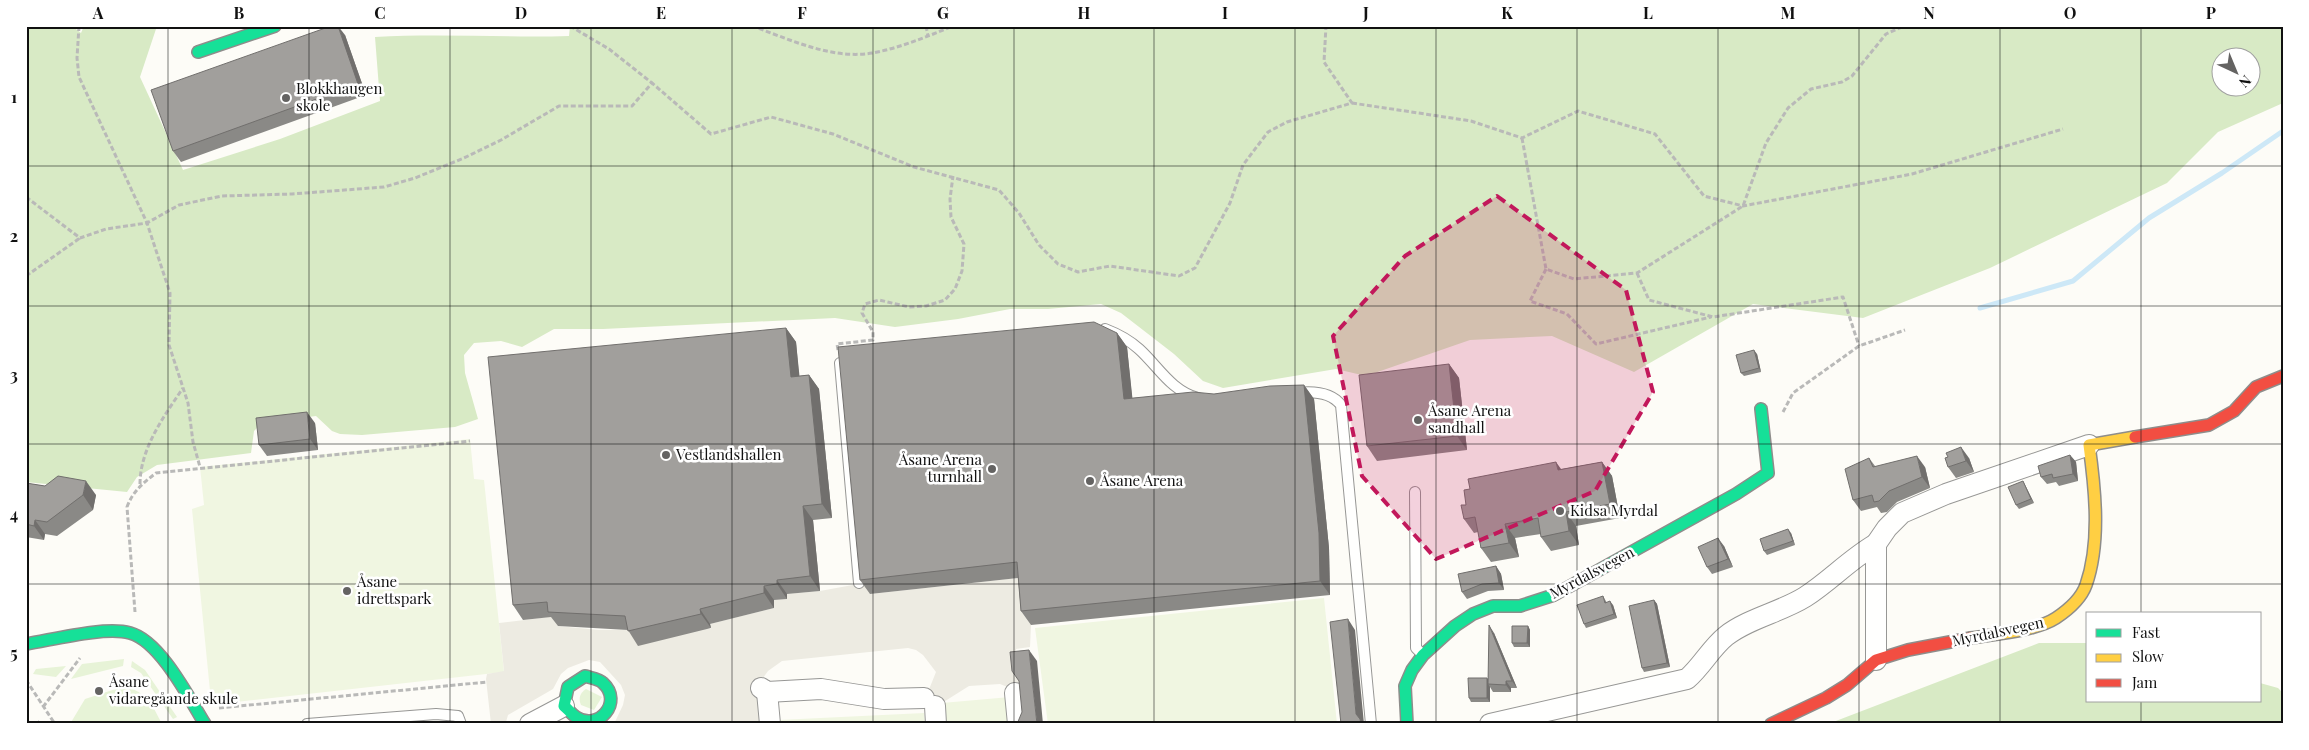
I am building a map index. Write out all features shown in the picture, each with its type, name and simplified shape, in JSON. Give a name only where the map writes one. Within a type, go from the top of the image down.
[{"type":"street","points":[[198,52],[275,26]]},
{"type":"street","points":[[1490,724],[1687,678],[1700,668],[1725,637],[1805,597],[1834,576],[1855,556],[1876,544],[1887,528],[1902,513],[1946,494],[2089,445],[2209,425],[2234,411],[2256,388],[2283,376]]},
{"type":"street","name":"Myrdalsvegen","points":[[1406,724],[1405,686],[1412,670],[1423,655],[1455,626],[1473,614],[1493,606],[1520,606],[1554,595],[1736,494],[1768,473],[1762,409]]},
{"type":"street","name":"Myrdalsvegen","points":[[1771,724],[1840,689],[1876,660],[1908,650],[2031,627],[2055,619],[2076,602],[2086,585],[2092,555],[2096,498],[2089,445]]},
{"type":"street","points":[[1876,544],[1876,660]]},
{"type":"street","points":[[26,644],[109,633],[133,633],[140,637],[154,651],[205,724]]},
{"type":"street","points":[[585,676],[598,678],[608,686],[612,696],[612,706],[607,715],[600,720],[589,722],[577,720],[564,706],[564,693],[574,681],[585,676]]},
{"type":"street","points":[[770,724],[764,690],[821,688],[932,709]]},
{"type":"street","points":[[1015,693],[1018,724]]},
{"type":"street","points":[[530,724],[564,706]]},
{"type":"lane","points":[[1095,330],[1105,329],[1122,335],[1140,349],[1162,375],[1189,396],[1210,402]]},
{"type":"lane","points":[[845,355],[840,361],[859,583]]},
{"type":"lane","points":[[1288,394],[1308,392],[1329,395],[1341,405],[1371,724]]},
{"type":"lane","points":[[1415,492],[1416,648],[1423,655]]},
{"type":"lane","points":[[307,724],[436,714],[458,716],[461,724]]},
{"type":"path","points":[[79,26],[77,58],[79,78],[127,184],[147,223],[170,292],[168,345],[188,403],[193,442],[200,467]]},
{"type":"path","points":[[570,26],[609,49],[652,82],[711,134],[771,116],[834,134],[914,168],[953,176],[999,190],[1019,214],[1040,245],[1058,264],[1078,272],[1110,266],[1179,276],[1195,268],[1230,203],[1243,165],[1268,132],[1287,122],[1352,103],[1471,121],[1522,138],[1578,111],[1655,134],[1704,196],[1744,206]]},
{"type":"path","points":[[752,26],[813,48],[847,53],[870,53],[898,47],[953,26]]},
{"type":"path","points":[[926,26],[928,36]]},
{"type":"path","points":[[1326,26],[1324,62],[1352,103]]},
{"type":"path","points":[[1744,206],[1766,142],[1788,108],[1811,89],[1842,82],[1852,76],[1886,34],[1904,26]]},
{"type":"path","points":[[26,276],[80,238],[106,229],[147,223],[179,205],[222,196],[292,194],[384,187],[407,180],[501,140],[559,106],[632,106],[652,82]]},
{"type":"path","points":[[1546,269],[1574,279],[1637,273],[1744,206],[1912,174],[2064,128]]},
{"type":"path","points":[[1522,138],[1546,269],[1530,301],[1567,314],[1596,344],[1713,317],[1843,297],[1859,346]]},
{"type":"path","points":[[840,343],[873,340],[873,332],[862,312],[864,304],[879,300],[909,307],[926,306],[945,300],[955,289],[962,271],[964,244],[951,217],[950,198],[953,176]]},
{"type":"path","points":[[26,197],[80,238]]},
{"type":"path","points":[[1637,273],[1649,300],[1713,317]]},
{"type":"path","points":[[1781,416],[1793,393],[1859,346],[1905,330]]},
{"type":"path","points":[[140,484],[140,475],[156,429],[183,388]]},
{"type":"path","points":[[135,620],[126,506],[140,484],[156,473],[200,467],[470,441]]},
{"type":"path","points":[[43,707],[80,657]]},
{"type":"path","points":[[26,680],[55,724]]},
{"type":"path","points":[[211,710],[487,682]]},
{"type":"highlighted area","points":[[1497,196],[1626,290],[1653,392],[1595,491],[1436,559],[1362,476],[1333,336],[1405,256]]},
{"type":"green space","points":[[26,26],[72,26],[81,33],[84,26],[157,26],[140,77],[183,170],[280,139],[380,101],[375,37],[424,35],[569,36],[570,26],[2283,26],[2283,103],[2218,132],[2167,183],[1990,268],[1863,318],[1753,304],[1634,372],[1552,336],[1470,340],[1366,376],[1336,369],[1223,388],[1203,381],[1174,354],[1121,313],[1101,304],[1048,309],[1010,309],[958,319],[895,327],[835,318],[603,329],[554,329],[522,347],[501,341],[474,343],[464,355],[465,373],[478,419],[455,427],[362,435],[340,434],[332,431],[316,416],[262,423],[254,431],[251,453],[157,465],[137,477],[127,492],[26,482]]},
{"type":"green space","name":"Åsane idrettspark","points":[[470,439],[474,479],[484,480],[504,672],[218,704],[211,701],[192,509],[204,505],[200,467]]},
{"type":"green space","points":[[1324,598],[1337,724],[1048,724],[1035,628]]},
{"type":"green space","points":[[2039,643],[2086,643],[2086,702],[2262,702],[2262,684],[2278,688],[2283,693],[2283,724],[1828,724]]},
{"type":"green space","points":[[124,659],[123,666],[71,679],[82,664]]},
{"type":"green space","points":[[132,661],[145,670],[177,717],[173,719],[141,673],[131,667]]},
{"type":"green space","points":[[66,666],[56,677],[33,674],[36,669]]},
{"type":"green space","points":[[125,686],[139,692],[148,700],[162,724],[70,724],[85,699]]},
{"type":"green space","points":[[586,689],[602,697],[594,710],[581,705],[580,696]]},
{"type":"green space","points":[[1010,697],[1013,724],[943,724],[942,703]]},
{"type":"green space","points":[[924,713],[925,724],[779,724],[779,720]]},
{"type":"shaded area","points":[[1027,577],[1031,625],[1030,647],[1016,649],[1020,692],[1000,684],[969,686],[942,703],[928,692],[936,672],[923,655],[916,650],[908,648],[782,661],[768,671],[763,678],[760,690],[761,724],[614,724],[623,705],[625,695],[621,685],[600,662],[589,660],[568,668],[561,674],[553,689],[508,715],[506,722],[491,724],[487,674],[504,671],[499,623],[557,616],[558,626],[599,630],[711,629],[710,624],[774,608],[774,600],[787,599],[787,594],[820,591],[869,582],[870,594]]},
{"type":"building","points":[[331,26],[338,26],[358,84],[173,151],[151,90]]},
{"type":"building","name":"Åsane Arena","points":[[1094,322],[1117,333],[1124,399],[1193,392],[1214,394],[1270,386],[1304,385],[1319,533],[1320,581],[1021,611],[1017,562],[860,580],[838,347]]},
{"type":"building","name":"Vestlandshallen","points":[[786,328],[791,377],[809,375],[822,504],[803,506],[810,576],[777,580],[777,584],[764,586],[764,593],[700,609],[701,614],[628,631],[625,616],[548,612],[547,602],[513,605],[488,357]]},
{"type":"building","points":[[1754,350],[1759,368],[1741,373],[1736,355]]},
{"type":"building","name":"Åsane Arena sandhall","points":[[1449,364],[1457,436],[1367,446],[1359,375]]},
{"type":"building","points":[[307,412],[310,439],[259,445],[256,418]]},
{"type":"building","points":[[1961,447],[1966,461],[1948,467],[1945,458],[1948,457],[1946,453]]},
{"type":"building","points":[[2070,455],[2073,474],[2053,478],[2052,474],[2041,477],[2038,466]]},
{"type":"building","points":[[1917,456],[1922,477],[1889,491],[1879,501],[1874,502],[1872,495],[1853,500],[1845,469],[1869,458],[1873,467]]},
{"type":"building","points":[[1556,462],[1558,470],[1602,462],[1610,504],[1566,512],[1569,531],[1541,537],[1538,518],[1505,524],[1509,543],[1481,548],[1475,517],[1464,519],[1461,505],[1466,505],[1464,490],[1470,489],[1468,479]]},
{"type":"building","points":[[58,476],[86,481],[83,495],[47,522],[35,520],[34,526],[26,524],[26,483],[45,486]]},
{"type":"building","points":[[2023,481],[2031,499],[2016,505],[2008,487]]},
{"type":"building","points":[[1788,529],[1793,541],[1764,551],[1760,539]]},
{"type":"building","points":[[1718,538],[1728,559],[1707,567],[1698,547]]},
{"type":"building","points":[[1496,566],[1499,583],[1482,584],[1462,592],[1458,574]]},
{"type":"building","points":[[1603,596],[1605,603],[1610,601],[1614,614],[1584,624],[1577,605]]},
{"type":"building","points":[[1654,600],[1667,663],[1642,668],[1629,606]]},
{"type":"building","points":[[1348,619],[1356,714],[1361,724],[1341,724],[1330,622]]},
{"type":"building","points":[[1489,625],[1512,681],[1506,681],[1506,685],[1488,684]]},
{"type":"building","points":[[1512,626],[1528,626],[1527,643],[1512,643]]},
{"type":"building","points":[[1029,650],[1037,724],[1017,724],[1022,712],[1019,681],[1012,671],[1010,652]]},
{"type":"building","points":[[1468,678],[1487,678],[1487,698],[1469,698]]},
{"type":"waterway","points":[[1980,308],[2073,281],[2149,218],[2222,173],[2283,131]]},
{"type":"traffic: fast","points":[[198,52],[275,26]]},
{"type":"traffic: fast","points":[[1407,724],[1405,686],[1412,670],[1423,655],[1455,626],[1473,614],[1493,606],[1520,606],[1554,595],[1736,494],[1768,473],[1761,409]]},
{"type":"traffic: fast","points":[[26,644],[93,632],[119,631],[130,633],[141,638],[163,658],[205,724]]},
{"type":"traffic: fast","points":[[585,676],[603,683],[609,691],[611,698],[606,713],[592,721],[584,721],[576,717],[564,706],[568,687],[585,676]]},
{"type":"traffic: slow","points":[[1971,638],[2038,626],[2056,618],[2077,599],[2086,585],[2094,551],[2095,497],[2089,445],[2135,437]]},
{"type":"traffic: jam","points":[[2135,437],[2209,425],[2234,411],[2256,387],[2283,376]]},
{"type":"traffic: jam","points":[[1771,724],[1826,698],[1847,685],[1876,660],[1908,650],[1971,638]]},
{"type":"place","name":"Blokkhaugen skole","points":[[286,98]]},
{"type":"place","name":"Åsane Arena sandhall","points":[[1418,420]]},
{"type":"place","name":"Vestlandshallen","points":[[666,455]]},
{"type":"place","name":"Åsane Arena turnhall","points":[[992,469]]},
{"type":"place","name":"Åsane Arena","points":[[1090,481]]},
{"type":"place","name":"Kidsa Myrdal","points":[[1560,511]]},
{"type":"place","name":"Åsane idrettspark","points":[[347,591]]},
{"type":"place","name":"Åsane vidaregåande skule","points":[[99,691]]}]
